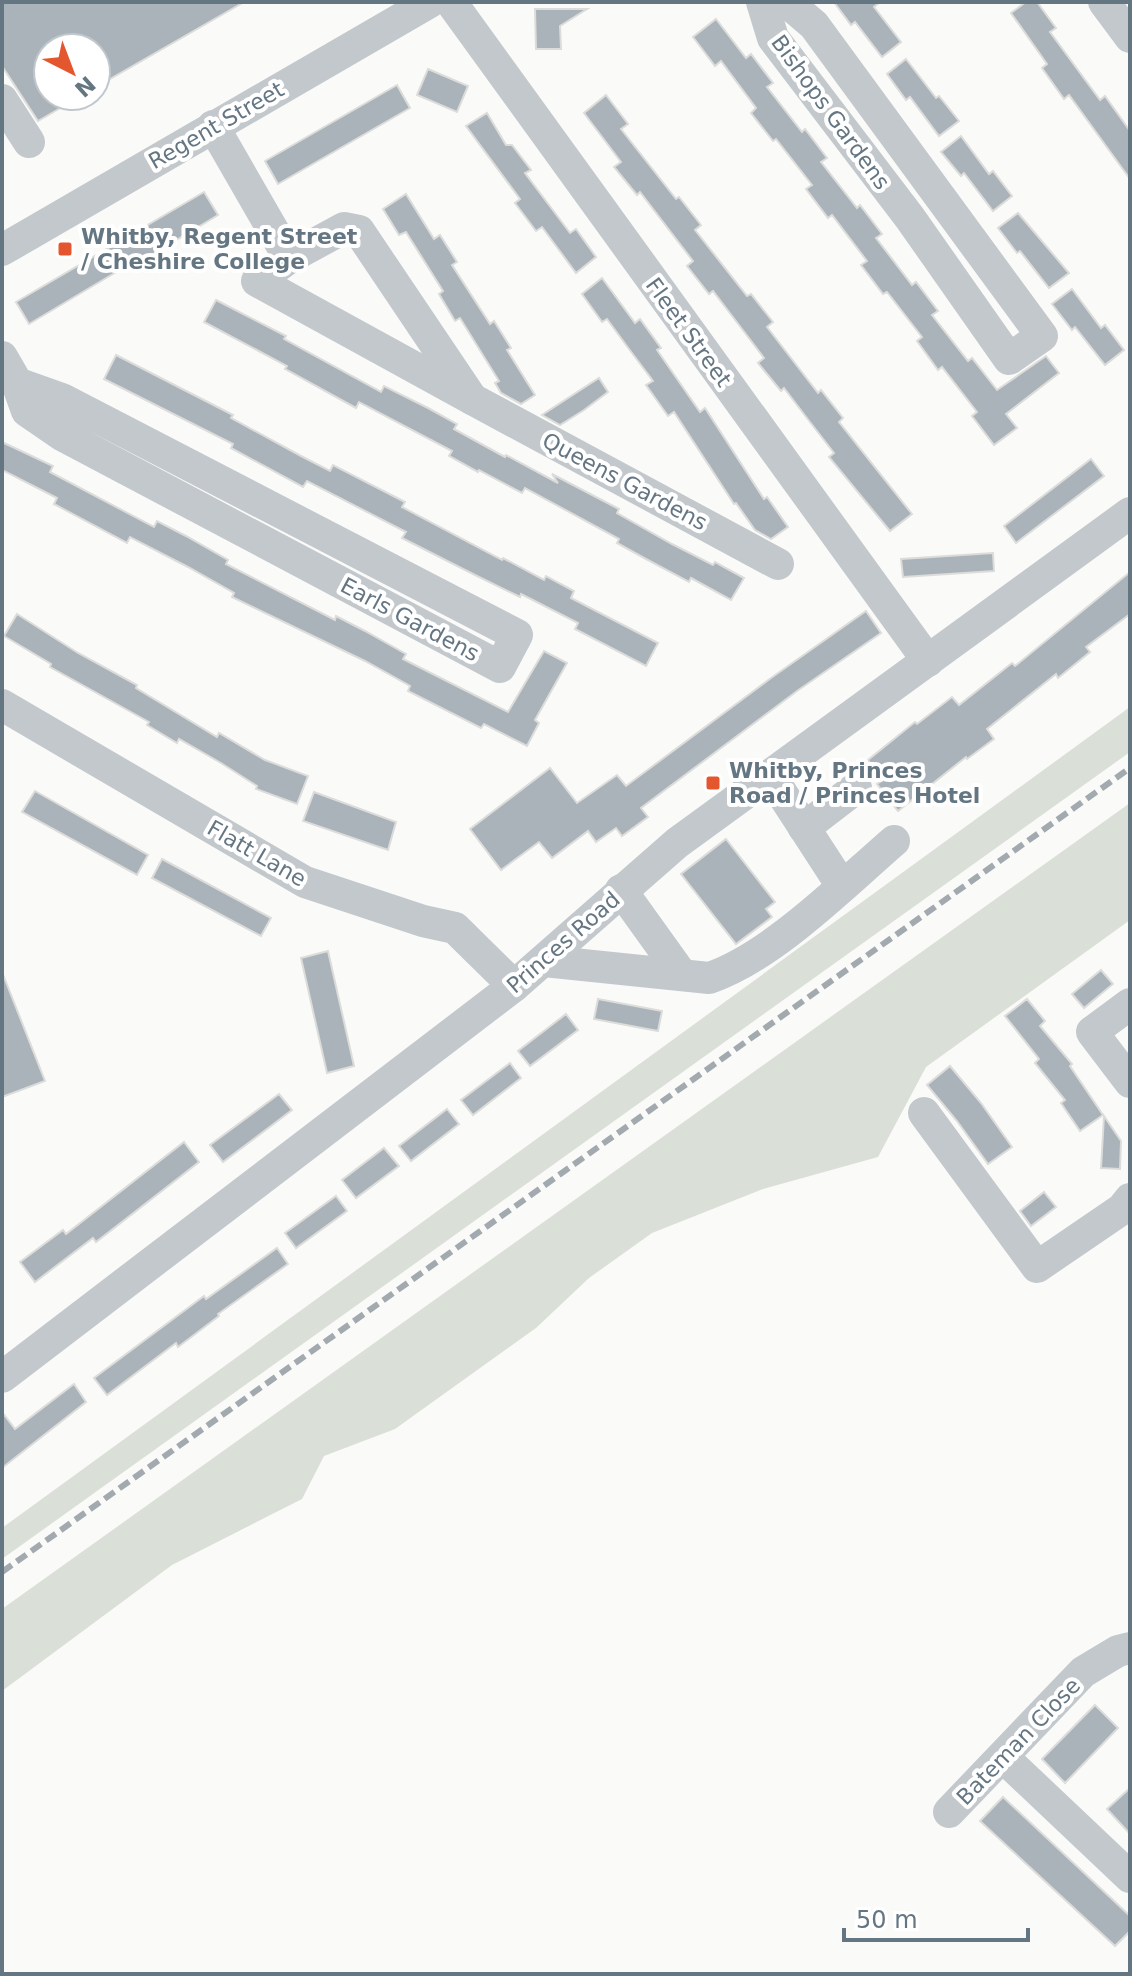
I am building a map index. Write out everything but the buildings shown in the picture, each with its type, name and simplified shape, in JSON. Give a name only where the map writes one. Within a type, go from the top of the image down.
[{"type":"street","name":"Regent Street","points":[[2,250],[430,2]]},
{"type":"street","name":"Fleet Street","points":[[451,2],[928,661]]},
{"type":"street","name":"Bishops Gardens","points":[[762,2],[773,38],[910,218],[1009,359],[1020,352],[1042,336],[814,25],[787,2]]},
{"type":"street","points":[[1104,2],[1130,37]]},
{"type":"street","points":[[2,100],[18,143]]},
{"type":"street","points":[[213,126],[289,258]]},
{"type":"street","points":[[910,218],[940,196]]},
{"type":"street","name":"Queens Gardens","points":[[472,399],[359,231],[344,228],[289,258],[257,281],[472,399],[778,564]]},
{"type":"street","name":"Earls Gardens","points":[[9,370],[517,635],[500,667],[62,435],[27,411],[9,370]]},
{"type":"street","name":"Princes Road","points":[[2,1377],[514,986],[677,843],[1130,513]]},
{"type":"street","points":[[282,551],[298,522]]},
{"type":"street","name":"Flatt Lane","points":[[2,705],[305,882],[423,921],[455,928],[514,986]]},
{"type":"street","points":[[770,775],[842,886]]},
{"type":"street","points":[[804,828],[856,788]]},
{"type":"street","points":[[544,961],[709,978],[730,971],[786,932],[894,841]]},
{"type":"street","points":[[621,890],[682,975]]},
{"type":"street","points":[[1130,1004],[1092,1032],[1130,1082]]},
{"type":"street","points":[[924,1113],[1037,1267],[1122,1209],[1130,1199]]},
{"type":"street","name":"Bateman Close","points":[[949,1812],[1083,1672],[1118,1651],[1130,1648]]},
{"type":"street","points":[[1003,1757],[1130,1877]]},
{"type":"shaded area","points":[[1130,707],[1130,752],[2,1559],[2,1528]]},
{"type":"shaded area","points":[[1130,803],[1130,920],[926,1067],[878,1157],[763,1189],[652,1233],[589,1278],[536,1328],[395,1429],[324,1456],[302,1499],[172,1565],[2,1691],[2,1609]]},
{"type":"railway","points":[[2,1572],[1130,768]]},
{"type":"place","name":"Whitby, Regent Street / Cheshire College","points":[[65,249]]},
{"type":"place","name":"Whitby, Princes Road / Princes Hotel","points":[[713,783]]}]
